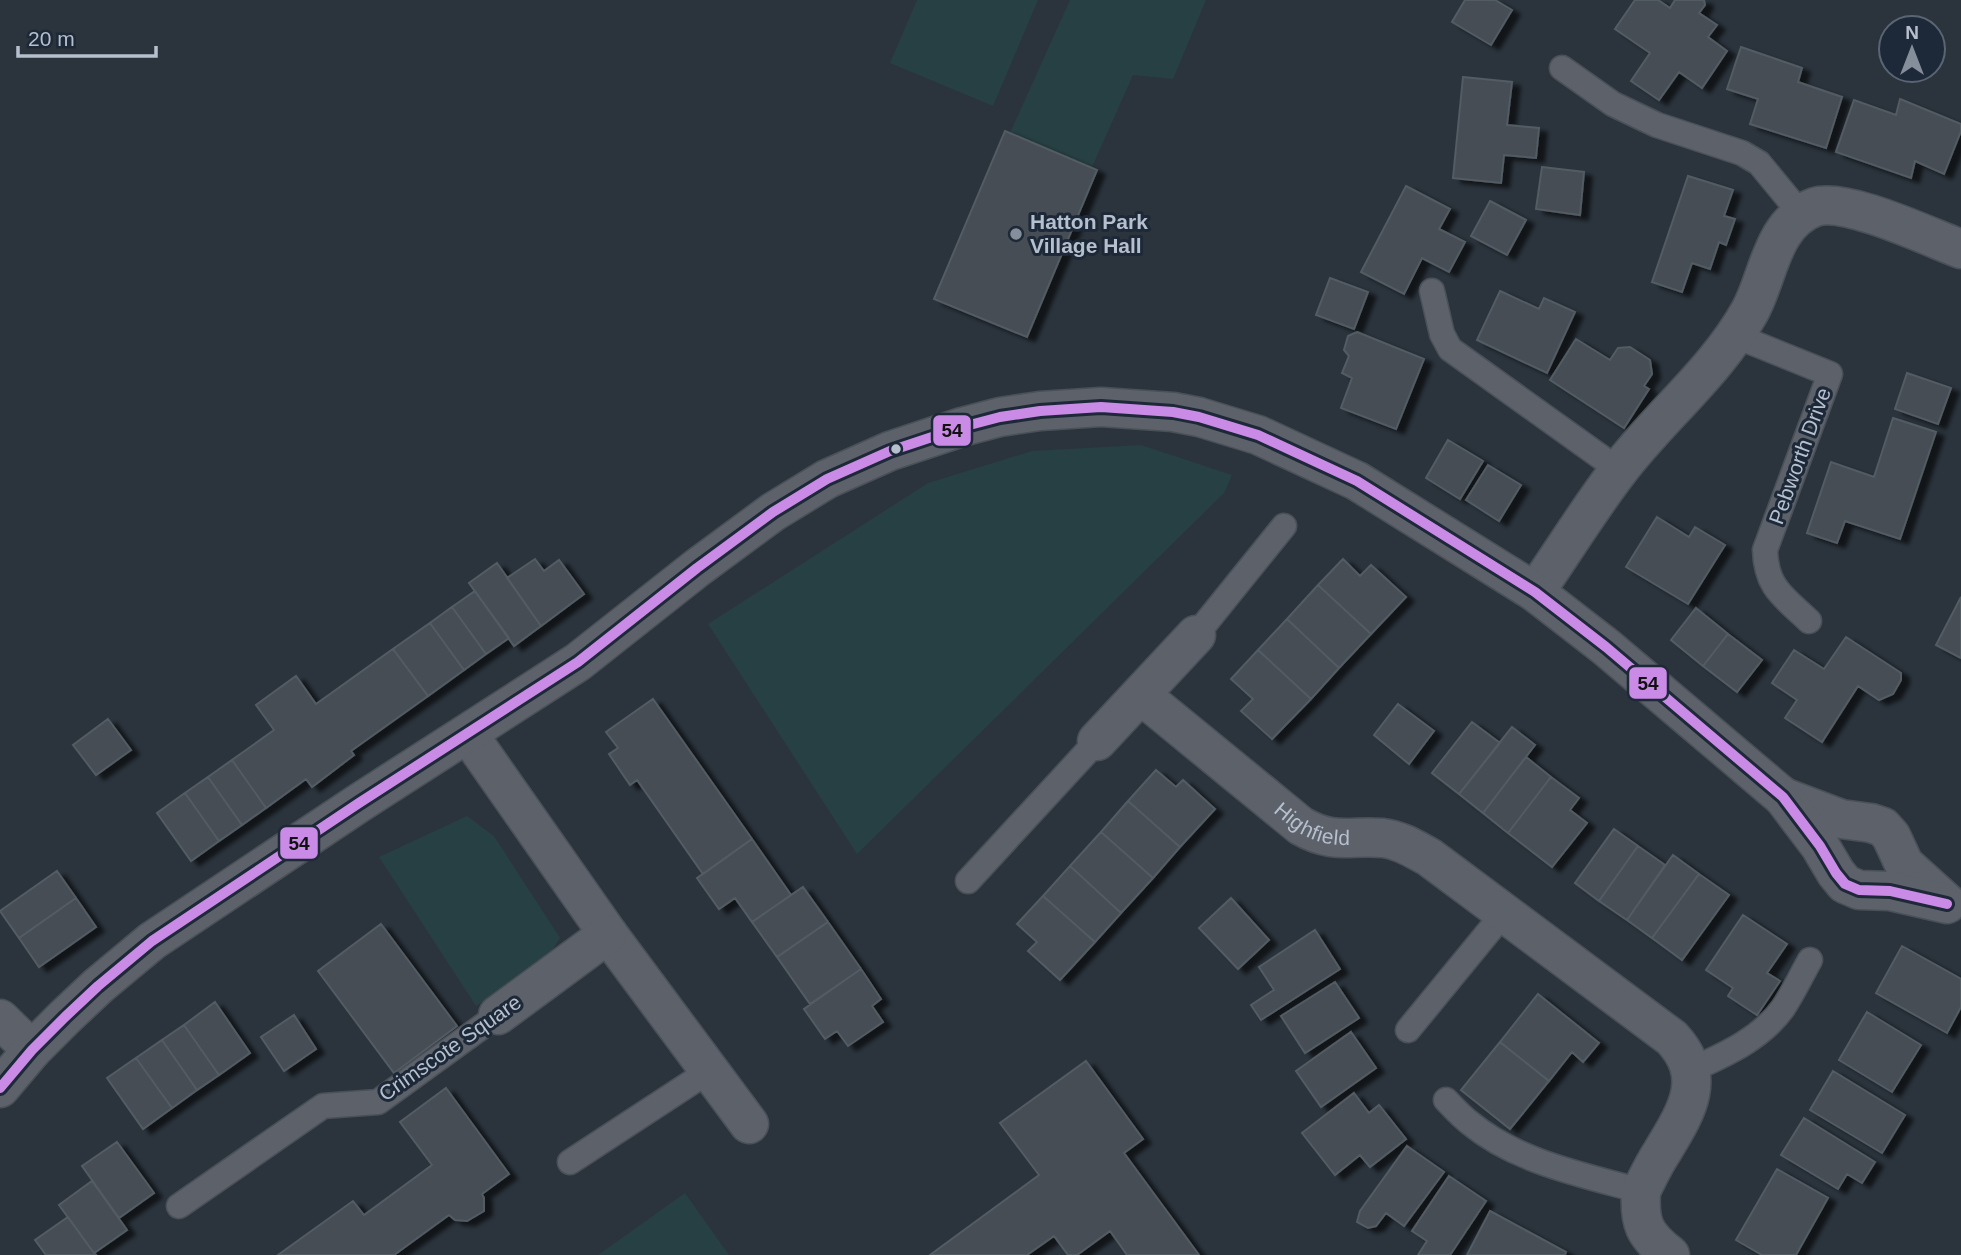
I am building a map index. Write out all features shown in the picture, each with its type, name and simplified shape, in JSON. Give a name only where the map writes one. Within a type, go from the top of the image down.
[{"type":"street","points":[[1535,592],[1619,471],[1712,368],[1736,336],[1757,299],[1773,250],[1801,214],[1817,206],[1837,205],[1961,249]]},
{"type":"street","points":[[0,1088],[32,1050],[98,986],[152,941],[578,662],[743,532],[827,479],[867,460],[925,438],[1020,413],[1101,407],[1173,412],[1224,423],[1327,465],[1535,592],[1606,647],[1783,797],[1845,884],[1859,890],[1890,891],[1954,907]]},
{"type":"street","points":[[1097,741],[1196,635]]},
{"type":"street","name":"Highfield","points":[[1141,695],[1301,826],[1316,835],[1331,839],[1381,838],[1406,844],[1429,857],[1672,1038],[1688,1058],[1691,1070]]},
{"type":"street","points":[[468,734],[608,934],[749,1124]]},
{"type":"street","points":[[1783,797],[1841,819],[1871,822],[1883,827],[1891,836],[1904,864],[1954,907]]},
{"type":"street","name":"Crimscote Square","points":[[498,1016],[608,934]]},
{"type":"street","points":[[0,1019],[32,1050]]},
{"type":"street","points":[[1670,1255],[1652,1241],[1645,1229],[1640,1205],[1641,1191],[1685,1113],[1690,1093],[1691,1070]]},
{"type":"lane","points":[[1562,68],[1613,104],[1657,125],[1742,153],[1759,163],[1801,214]]},
{"type":"lane","points":[[1432,291],[1442,334],[1450,349],[1619,471]]},
{"type":"lane","name":"Pebworth Drive","points":[[1736,336],[1830,374],[1765,550],[1765,568],[1773,587],[1809,621]]},
{"type":"lane","points":[[1196,635],[1284,526]]},
{"type":"lane","points":[[968,881],[1097,741]]},
{"type":"lane","points":[[1408,1030],[1504,913]]},
{"type":"lane","points":[[1691,1070],[1734,1051],[1758,1032],[1781,1010],[1810,960]]},
{"type":"lane","name":"Crimscote Square","points":[[178,1206],[323,1106],[378,1102],[498,1016]]},
{"type":"lane","points":[[570,1162],[709,1070]]},
{"type":"lane","points":[[1446,1100],[1471,1124],[1517,1152],[1570,1172],[1641,1191]]},
{"type":"green space","points":[[917,0],[1038,0],[993,106],[890,63]]},
{"type":"green space","points":[[1070,0],[1206,0],[1173,79],[1133,75],[1092,167],[1010,133]]},
{"type":"green space","points":[[1141,445],[1232,475],[1224,493],[857,854],[708,624],[928,483],[1032,451]]},
{"type":"green space","points":[[467,816],[494,836],[560,938],[544,963],[476,1006],[379,857]]},
{"type":"green space","points":[[685,1193],[729,1255],[598,1255]]},
{"type":"building","points":[[1465,0],[1495,0],[1512,10],[1491,45],[1452,22]]},
{"type":"building","points":[[1635,0],[1658,0],[1670,8],[1675,0],[1704,0],[1705,5],[1699,13],[1717,25],[1708,37],[1727,51],[1702,88],[1679,72],[1659,100],[1631,81],[1650,53],[1615,29]]},
{"type":"building","points":[[1741,47],[1802,68],[1798,82],[1842,97],[1826,148],[1750,124],[1758,99],[1727,89]]},
{"type":"building","points":[[1463,77],[1512,82],[1507,125],[1539,128],[1536,158],[1504,155],[1501,183],[1453,178]]},
{"type":"building","points":[[1900,99],[1961,124],[1961,131],[1944,174],[1915,161],[1911,178],[1836,152],[1854,100],[1896,115]]},
{"type":"building","name":"Hatton Park Village Hall","points":[[1005,131],[1097,170],[1027,337],[934,299]]},
{"type":"building","points":[[1542,167],[1584,172],[1580,215],[1536,209]]},
{"type":"building","points":[[1688,176],[1733,190],[1724,216],[1735,219],[1726,245],[1719,242],[1710,269],[1692,263],[1682,292],[1652,282]]},
{"type":"building","points":[[1406,186],[1450,209],[1439,229],[1465,242],[1449,272],[1422,258],[1404,294],[1361,272]]},
{"type":"building","points":[[1490,201],[1526,220],[1507,255],[1471,236]]},
{"type":"building","points":[[1330,278],[1368,292],[1354,329],[1316,315]]},
{"type":"building","points":[[1500,291],[1539,309],[1544,298],[1575,312],[1547,373],[1477,340]]},
{"type":"building","points":[[1357,332],[1424,359],[1396,429],[1341,408],[1352,378],[1342,373],[1349,356],[1344,350],[1348,336]]},
{"type":"building","points":[[1576,339],[1610,360],[1618,348],[1630,347],[1650,360],[1652,374],[1644,386],[1649,389],[1624,428],[1550,380]]},
{"type":"building","points":[[1907,373],[1951,388],[1938,424],[1895,409]]},
{"type":"building","points":[[1893,418],[1936,432],[1900,539],[1845,521],[1837,543],[1807,533],[1831,462],[1874,477]]},
{"type":"building","points":[[1448,440],[1483,461],[1460,499],[1426,478]]},
{"type":"building","points":[[1488,465],[1521,485],[1499,521],[1466,500]]},
{"type":"building","points":[[1657,517],[1689,537],[1695,527],[1725,545],[1688,604],[1626,567]]},
{"type":"building","points":[[535,559],[544,571],[559,560],[584,594],[541,626],[507,578]]},
{"type":"building","points":[[1343,559],[1360,576],[1371,565],[1406,597],[1371,634],[1318,585]]},
{"type":"building","points":[[497,563],[541,626],[514,646],[469,583]]},
{"type":"building","points":[[1318,585],[1371,634],[1339,668],[1287,619]]},
{"type":"building","points":[[475,591],[509,638],[486,654],[452,607]]},
{"type":"building","points":[[1961,597],[1961,658],[1936,645]]},
{"type":"building","points":[[452,607],[486,654],[464,670],[430,623]]},
{"type":"building","points":[[1696,608],[1728,634],[1703,666],[1671,640]]},
{"type":"building","points":[[1287,619],[1339,668],[1311,699],[1258,650]]},
{"type":"building","points":[[430,623],[464,670],[428,696],[393,649]]},
{"type":"building","points":[[1728,634],[1762,660],[1737,692],[1703,666]]},
{"type":"building","points":[[1846,637],[1901,673],[1901,680],[1893,694],[1879,700],[1858,686],[1822,742],[1785,718],[1797,700],[1772,683],[1794,650],[1824,669]]},
{"type":"building","points":[[393,649],[428,696],[351,751],[354,755],[312,787],[306,779],[266,808],[232,760],[274,730],[256,705],[296,676],[316,704]]},
{"type":"building","points":[[1258,650],[1311,699],[1272,739],[1241,711],[1253,699],[1231,679]]},
{"type":"building","points":[[653,699],[752,839],[703,874],[637,780],[630,785],[609,754],[618,748],[606,732]]},
{"type":"building","points":[[1398,704],[1434,731],[1409,764],[1374,735]]},
{"type":"building","points":[[108,719],[131,750],[96,775],[73,745]]},
{"type":"building","points":[[1472,722],[1500,743],[1459,794],[1432,773]]},
{"type":"building","points":[[1512,727],[1535,745],[1483,813],[1459,794]]},
{"type":"building","points":[[1526,757],[1551,777],[1508,833],[1483,813]]},
{"type":"building","points":[[232,760],[266,808],[242,825],[208,777]]},
{"type":"building","points":[[1156,770],[1176,787],[1183,780],[1215,809],[1180,847],[1128,801]]},
{"type":"building","points":[[208,777],[242,825],[219,841],[185,793]]},
{"type":"building","points":[[1551,777],[1579,798],[1570,810],[1587,823],[1552,867],[1508,833]]},
{"type":"building","points":[[185,793],[219,841],[191,861],[157,813]]},
{"type":"building","points":[[1128,801],[1180,847],[1153,878],[1101,832]]},
{"type":"building","points":[[1614,829],[1638,846],[1599,901],[1575,883]]},
{"type":"building","points":[[1101,832],[1153,878],[1121,913],[1070,866]]},
{"type":"building","points":[[752,839],[791,895],[752,922],[735,898],[719,909],[697,878]]},
{"type":"building","points":[[1638,846],[1665,865],[1627,920],[1599,901]]},
{"type":"building","points":[[1673,855],[1699,874],[1652,938],[1627,920]]},
{"type":"building","points":[[1070,866],[1121,913],[1095,942],[1043,896]]},
{"type":"building","points":[[57,871],[76,898],[19,938],[0,911]]},
{"type":"building","points":[[1699,874],[1729,895],[1682,960],[1652,938]]},
{"type":"building","points":[[803,887],[828,922],[777,957],[752,922]]},
{"type":"building","points":[[1043,896],[1095,942],[1060,980],[1028,951],[1037,942],[1017,924]]},
{"type":"building","points":[[76,898],[96,927],[39,967],[19,938]]},
{"type":"building","points":[[1231,898],[1269,940],[1238,969],[1199,928]]},
{"type":"building","points":[[1743,915],[1787,944],[1767,973],[1780,981],[1757,1015],[1728,996],[1733,988],[1706,970]]},
{"type":"building","points":[[828,922],[861,969],[810,1004],[777,957]]},
{"type":"building","points":[[381,924],[457,1026],[394,1073],[318,971]]},
{"type":"building","points":[[1315,930],[1340,969],[1261,1020],[1251,1005],[1274,990],[1259,967]]},
{"type":"building","points":[[1902,946],[1961,979],[1961,1007],[1947,1033],[1876,993]]},
{"type":"building","points":[[861,969],[881,999],[872,1006],[883,1022],[848,1046],[837,1031],[825,1039],[804,1009]]},
{"type":"building","points":[[1335,982],[1359,1018],[1305,1053],[1281,1016]]},
{"type":"building","points":[[1538,994],[1599,1043],[1583,1062],[1572,1052],[1549,1081],[1500,1042]]},
{"type":"building","points":[[215,1002],[250,1053],[219,1075],[184,1025]]},
{"type":"building","points":[[1867,1012],[1921,1045],[1892,1092],[1839,1060]]},
{"type":"building","points":[[294,1015],[316,1049],[284,1071],[261,1037]]},
{"type":"building","points":[[184,1025],[219,1075],[197,1090],[162,1040]]},
{"type":"building","points":[[1351,1032],[1376,1068],[1321,1107],[1296,1071]]},
{"type":"building","points":[[162,1040],[197,1090],[172,1108],[136,1058]]},
{"type":"building","points":[[1500,1042],[1549,1081],[1510,1129],[1461,1090]]},
{"type":"building","points":[[136,1058],[172,1108],[143,1129],[107,1078]]},
{"type":"building","points":[[1086,1061],[1143,1139],[1124,1153],[1199,1255],[1127,1255],[1110,1231],[1077,1255],[1068,1255],[1054,1236],[1027,1255],[930,1255],[1039,1175],[1000,1123]]},
{"type":"building","points":[[1833,1071],[1905,1115],[1882,1153],[1810,1110]]},
{"type":"building","points":[[446,1088],[509,1174],[482,1194],[484,1211],[467,1221],[455,1220],[449,1215],[394,1255],[278,1255],[353,1201],[364,1215],[432,1165],[400,1122]]},
{"type":"building","points":[[1354,1093],[1369,1113],[1379,1105],[1406,1139],[1370,1167],[1360,1155],[1335,1175],[1302,1133]]},
{"type":"building","points":[[1804,1118],[1875,1162],[1862,1183],[1847,1174],[1838,1189],[1781,1155]]},
{"type":"building","points":[[117,1142],[154,1193],[119,1218],[82,1166]]},
{"type":"building","points":[[1407,1146],[1444,1172],[1404,1226],[1386,1213],[1376,1226],[1368,1228],[1357,1222],[1360,1211]]},
{"type":"building","points":[[1777,1169],[1828,1198],[1796,1255],[1762,1255],[1736,1240]]},
{"type":"building","points":[[1449,1176],[1486,1201],[1450,1255],[1418,1255],[1427,1241],[1412,1231]]},
{"type":"building","points":[[92,1181],[127,1230],[94,1253],[59,1205]]},
{"type":"building","points":[[1490,1211],[1566,1252],[1565,1255],[1467,1255]]},
{"type":"building","points":[[68,1217],[96,1255],[46,1255],[35,1240]]},
{"type":"transit line","name":"54","points":[[0,1088],[65,1017],[152,941],[578,662],[773,512],[827,479],[890,451],[962,427],[1000,417],[1040,411],[1101,407],[1173,412],[1199,417],[1258,435],[1357,481],[1535,592],[1606,647],[1783,797],[1845,884],[1859,890],[1890,891],[1947,904]]},
{"type":"place","name":"Hatton Park Village Hall","points":[[1016,234]]}]
